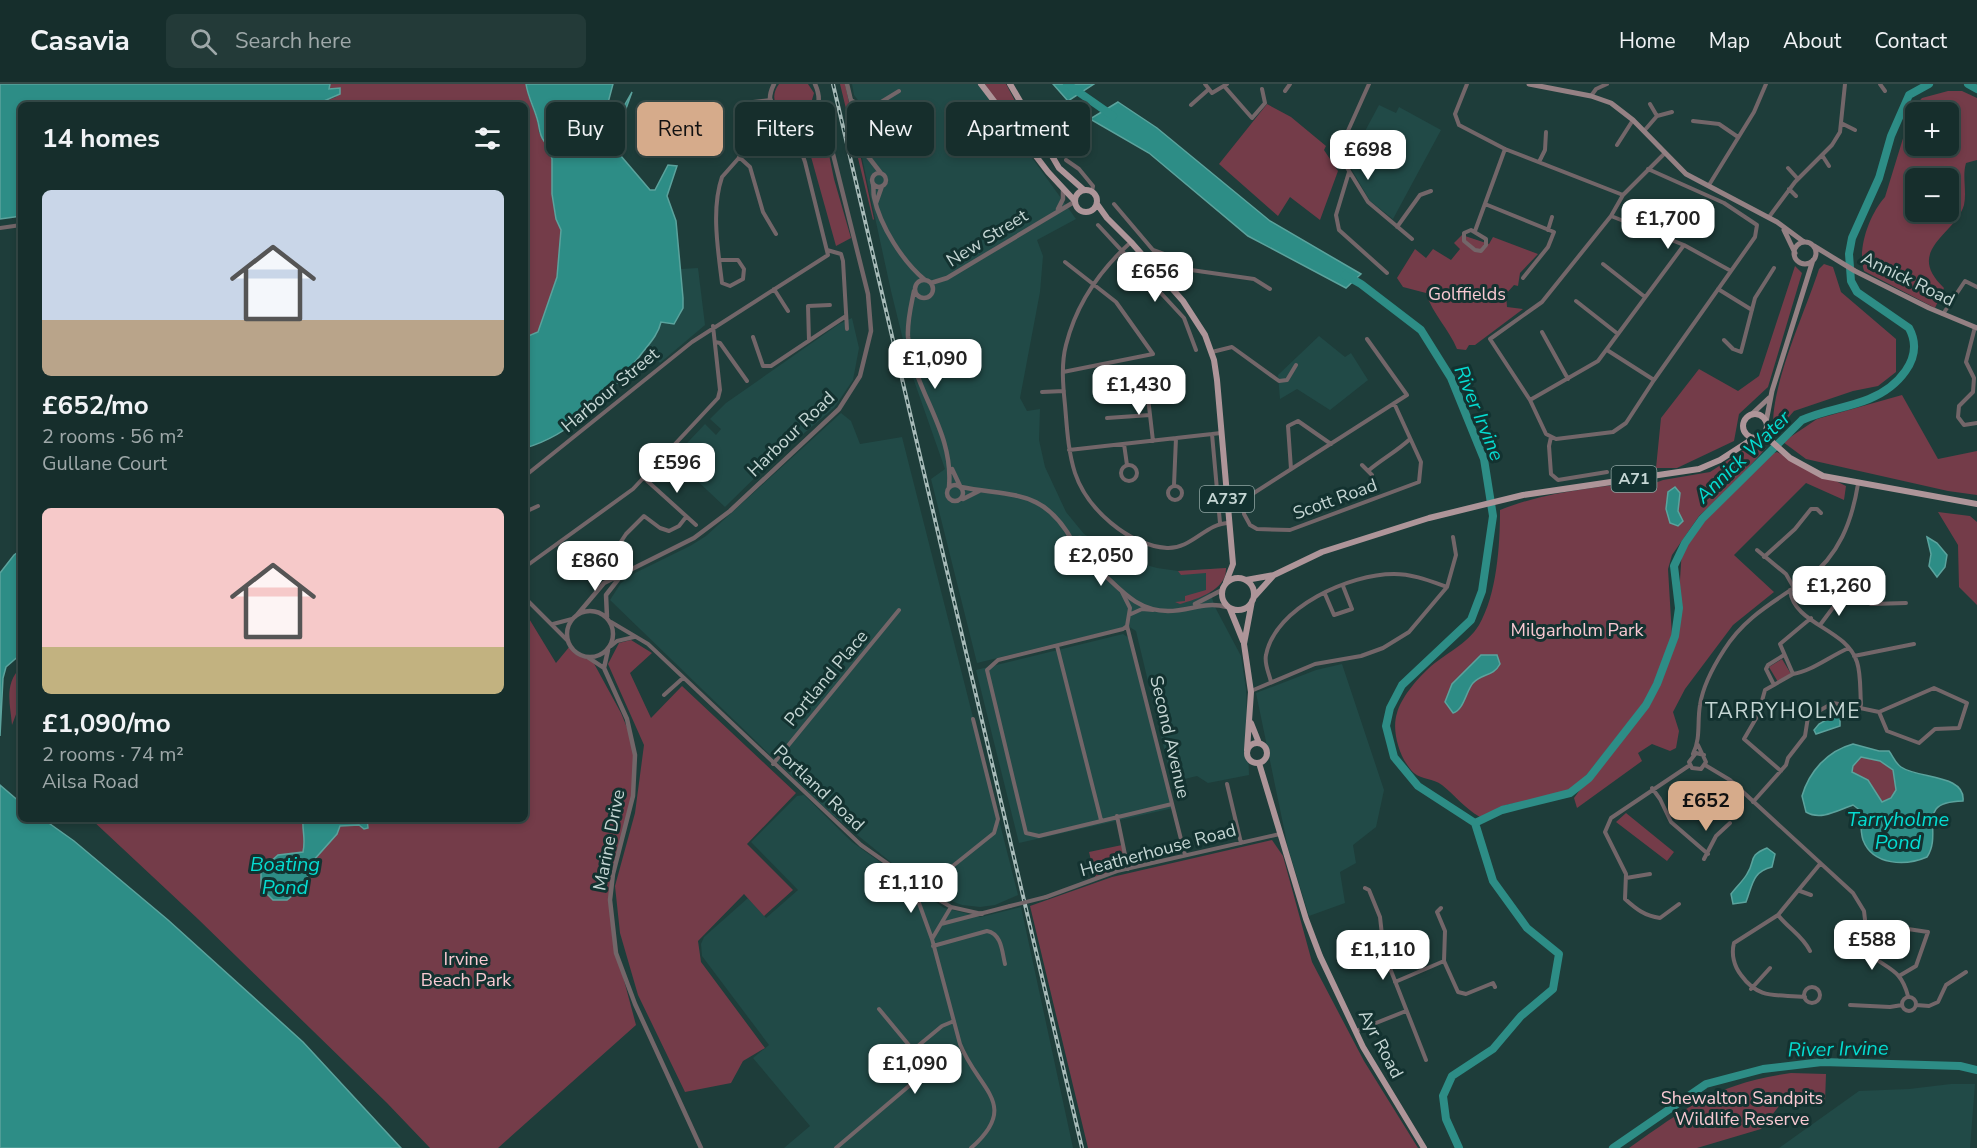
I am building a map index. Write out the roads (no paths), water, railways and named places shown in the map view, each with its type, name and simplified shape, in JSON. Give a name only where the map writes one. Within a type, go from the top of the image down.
[{"type":"main road","name":"A737","points":[[981,84],[1013,129],[1062,186],[1080,211],[1092,211],[1107,218]]},
{"type":"main road","points":[[1010,84],[1059,168],[1084,189],[1092,191]]},
{"type":"main road","points":[[1529,84],[1553,87],[1611,103],[1633,120],[1686,174],[1769,217],[1804,242],[1814,246],[1814,259],[1772,391],[1767,401],[1745,418],[1740,446]]},
{"type":"main road","points":[[1074,201],[1078,193],[1084,189]]},
{"type":"main road","name":"A737","points":[[1092,191],[1097,204],[1107,218],[1131,242],[1195,316],[1211,352],[1217,380],[1233,564],[1226,582]]},
{"type":"main road","points":[[1092,211],[1097,204]]},
{"type":"main road","points":[[1784,228],[1797,260],[1803,263],[1830,254]]},
{"type":"main road","points":[[1795,253],[1796,247],[1804,242]]},
{"type":"main road","name":"Annick Road","points":[[1814,246],[1855,271],[1976,328]]},
{"type":"main road","points":[[1803,263],[1807,280]]},
{"type":"main road","points":[[1767,425],[1772,391]]},
{"type":"main road","points":[[1752,414],[1763,416],[1771,441]]},
{"type":"main road","name":"A71","points":[[1244,579],[1274,575],[1322,552],[1429,518],[1469,508],[1508,499],[1675,474],[1720,460],[1756,437],[1767,425]]},
{"type":"main road","points":[[1744,430],[1756,437],[1771,441],[1782,451],[1822,475],[1858,484],[1976,505]]},
{"type":"main road","name":"A737","points":[[1233,564],[1244,579]]},
{"type":"main road","name":"A71","points":[[1253,599],[1274,575]]},
{"type":"main road","points":[[1244,644],[1253,599],[1252,587],[1244,579],[1226,582],[1222,590],[1222,599],[1228,607],[1244,644],[1250,688],[1247,750],[1250,761],[1259,763],[1267,757],[1266,748],[1259,742],[1250,719]]},
{"type":"main road","points":[[1228,607],[1242,610],[1253,599]]},
{"type":"main road","points":[[1247,750],[1252,743],[1259,742]]},
{"type":"main road","name":"Ayr Road","points":[[1266,778],[1267,757]]},
{"type":"main road","name":"Ayr Road","points":[[1259,763],[1266,778],[1280,834],[1306,919],[1356,1031],[1409,1127],[1424,1148]]},
{"type":"street","points":[[753,102],[771,100],[774,84]]},
{"type":"street","points":[[815,84],[819,96]]},
{"type":"street","points":[[817,102],[821,84]]},
{"type":"street","points":[[847,84],[849,102]]},
{"type":"street","points":[[1205,84],[1212,93],[1226,85],[1252,118],[1265,103],[1262,89]]},
{"type":"street","points":[[1284,91],[1290,84]]},
{"type":"street","points":[[1369,84],[1338,153],[1368,202],[1412,239]]},
{"type":"street","points":[[1467,84],[1455,114],[1459,125],[1504,149],[1623,195]]},
{"type":"street","points":[[1591,96],[1607,84]]},
{"type":"street","points":[[1708,185],[1754,112],[1766,84]]},
{"type":"street","points":[[1769,217],[1789,189],[1822,155],[1840,132],[1845,84]]},
{"type":"street","points":[[1880,84],[1885,91]]},
{"type":"street","points":[[1191,105],[1209,89]]},
{"type":"street","points":[[881,102],[899,91]]},
{"type":"street","points":[[848,98],[852,102]]},
{"type":"street","points":[[1650,104],[1657,116]]},
{"type":"street","points":[[1643,131],[1657,116],[1672,112]]},
{"type":"street","points":[[1617,145],[1633,120]]},
{"type":"street","points":[[1693,121],[1719,124],[1738,137]]},
{"type":"street","points":[[1840,123],[1855,130]]},
{"type":"street","points":[[1539,162],[1545,150],[1546,132]]},
{"type":"street","points":[[1475,231],[1504,149]]},
{"type":"street","points":[[1648,169],[1724,203],[1758,225],[1755,237],[1626,423],[1613,432],[1556,439],[1546,435],[1530,400],[1490,339],[1542,302],[1611,216],[1623,195],[1648,169],[1665,153]]},
{"type":"street","points":[[1822,155],[1829,166]]},
{"type":"street","points":[[804,156],[828,252],[841,254],[843,261],[848,329]]},
{"type":"street","name":"Harbour Road","points":[[577,615],[604,583],[694,538],[722,518],[846,402],[865,364],[871,331],[868,294],[833,156]]},
{"type":"street","points":[[866,156],[886,178],[876,202]]},
{"type":"street","points":[[720,260],[738,260],[744,269],[743,279],[730,286],[722,283],[717,234],[719,187],[722,177],[739,157],[750,167],[763,212],[776,234]]},
{"type":"street","points":[[1066,160],[1087,176],[1093,186],[1092,191]]},
{"type":"street","points":[[1788,168],[1798,179]]},
{"type":"street","points":[[880,172],[873,175],[873,184],[881,219],[914,271],[928,282],[932,293],[926,298],[921,298],[911,309]]},
{"type":"street","points":[[1349,172],[1336,215],[1339,230],[1387,273]]},
{"type":"street","points":[[873,184],[882,186]]},
{"type":"street","name":"New Street","points":[[1056,212],[1063,199],[1062,186]]},
{"type":"street","points":[[1789,189],[1796,196]]},
{"type":"street","points":[[1397,227],[1420,195],[1431,191]]},
{"type":"street","name":"New Street","points":[[928,282],[947,278],[1074,201]]},
{"type":"street","points":[[1114,204],[1152,250],[1175,258],[1177,268]]},
{"type":"street","points":[[1485,204],[1554,232],[1548,247],[1527,270],[1524,278]]},
{"type":"street","points":[[1611,216],[1684,245],[1731,271]]},
{"type":"street","points":[[1548,230],[1552,217]]},
{"type":"street","points":[[0,228],[18,225]]},
{"type":"street","points":[[1098,225],[1184,318],[1196,350]]},
{"type":"street","points":[[1475,231],[1483,235],[1486,241],[1484,249],[1479,251],[1472,249],[1463,240],[1466,232],[1475,231]]},
{"type":"street","points":[[1131,242],[1093,284],[1076,315],[1065,346],[1063,372],[1069,450],[1076,475],[1092,503],[1125,533],[1166,548],[1183,546],[1220,523],[1229,523]]},
{"type":"street","points":[[1530,400],[1598,361],[1684,245]]},
{"type":"street","name":"Harbour Street","points":[[528,474],[671,357],[713,326],[774,289],[828,252]]},
{"type":"street","points":[[1063,372],[1153,354],[1116,302],[1065,262]]},
{"type":"street","points":[[1603,264],[1645,297]]},
{"type":"street","points":[[1164,279],[1177,268],[1254,279],[1270,289]]},
{"type":"street","points":[[1724,340],[1733,349],[1741,352],[1755,298],[1773,268]]},
{"type":"street","points":[[914,271],[915,285],[908,338],[917,376],[944,438],[951,466],[964,492],[960,500]]},
{"type":"street","points":[[1943,314],[1965,281],[1977,287]]},
{"type":"street","points":[[915,285],[928,282]]},
{"type":"street","points":[[774,289],[788,311]]},
{"type":"street","points":[[1718,289],[1752,310]]},
{"type":"street","points":[[914,291],[921,298]]},
{"type":"street","points":[[1576,301],[1618,334]]},
{"type":"street","points":[[809,341],[808,306],[828,304],[826,311]]},
{"type":"street","points":[[753,337],[763,366],[771,366],[846,316]]},
{"type":"street","points":[[528,565],[633,489],[718,398],[720,390],[713,326]]},
{"type":"street","name":"Annick Road","points":[[1976,328],[1966,362],[1974,378],[1975,394],[1959,406],[1958,417],[1964,425],[1977,423]]},
{"type":"street","points":[[1542,332],[1568,379]]},
{"type":"street","points":[[1227,502],[1243,500],[1407,395],[1367,339]]},
{"type":"street","points":[[715,342],[720,343],[747,381]]},
{"type":"street","points":[[1211,352],[1232,347],[1279,381],[1287,380],[1296,365]]},
{"type":"street","points":[[1606,350],[1654,380]]},
{"type":"street","points":[[1147,388],[1153,441]]},
{"type":"street","points":[[1042,392],[1064,391]]},
{"type":"street","points":[[1368,471],[1381,459],[1392,455],[1410,439],[1394,404]]},
{"type":"street","points":[[1107,418],[1150,415]]},
{"type":"street","points":[[1291,469],[1288,426],[1298,421],[1331,444]]},
{"type":"street","points":[[1212,434],[1220,523]]},
{"type":"street","points":[[1069,450],[1221,434]]},
{"type":"street","points":[[1551,437],[1549,446],[1551,474],[1558,480],[1607,472]]},
{"type":"street","points":[[1174,485],[1176,438]]},
{"type":"street","name":"Scott Road","points":[[1243,500],[1244,514],[1250,525],[1257,529],[1290,530],[1419,482],[1421,462],[1410,439]]},
{"type":"street","points":[[1124,444],[1127,465]]},
{"type":"street","points":[[1127,465],[1133,466],[1137,471],[1136,476],[1131,480],[1125,480],[1121,474],[1122,468],[1127,465]]},
{"type":"street","points":[[1362,465],[1372,475]]},
{"type":"street","points":[[951,466],[947,491],[949,498],[960,500],[979,490]]},
{"type":"street","points":[[644,478],[696,525]]},
{"type":"street","points":[[1705,765],[1698,770],[1690,765],[1689,758],[1698,744],[1700,703],[1716,662],[1750,618],[1816,572],[1834,551],[1851,517],[1858,484]]},
{"type":"street","points":[[949,487],[961,486],[1010,492],[1026,497],[1040,505],[1075,540],[1088,542],[1089,552],[1096,566]]},
{"type":"street","points":[[528,511],[538,506]]},
{"type":"street","points":[[1764,557],[1795,529],[1811,509],[1817,509],[1821,513]]},
{"type":"street","points":[[605,566],[626,534],[644,516],[660,528],[669,531],[679,526],[686,517]]},
{"type":"street","points":[[1250,688],[1262,686],[1315,664],[1361,656],[1383,648],[1409,632],[1447,587],[1456,555],[1453,537]]},
{"type":"street","points":[[1075,540],[1071,552],[1096,566],[1134,602],[1157,610]]},
{"type":"street","points":[[1757,550],[1786,574],[1792,589],[1795,607],[1849,648],[1858,663],[1860,708]]},
{"type":"street","points":[[1083,558],[1089,552]]},
{"type":"street","points":[[1820,625],[1862,570],[1871,576],[1857,596]]},
{"type":"street","points":[[528,601],[568,641],[576,653],[604,668],[614,639],[606,595],[622,574]]},
{"type":"street","points":[[1272,682],[1266,661],[1274,635],[1292,613],[1324,594],[1343,586],[1392,574],[1411,575],[1447,587]]},
{"type":"street","points":[[1324,594],[1334,615],[1352,609],[1343,586]]},
{"type":"street","points":[[1188,609],[1222,590]]},
{"type":"street","points":[[1846,590],[1871,604],[1906,603]]},
{"type":"street","points":[[1122,592],[1128,603],[1130,614],[1127,626],[998,660],[987,670],[1026,833],[1039,836],[1172,804]]},
{"type":"street","points":[[1130,614],[1142,609],[1188,609],[1212,603],[1228,607]]},
{"type":"street","name":"Portland Place","points":[[772,764],[899,610]]},
{"type":"street","points":[[568,641],[568,626],[577,615],[588,611],[597,612],[609,620]]},
{"type":"street","points":[[1793,674],[1780,644],[1811,618]]},
{"type":"street","points":[[552,624],[572,619]]},
{"type":"street","name":"Portland Road","points":[[609,620],[648,644],[772,764],[861,845],[951,907],[982,914],[1010,906]]},
{"type":"street","name":"Second Avenue","points":[[1127,626],[1132,637],[1185,855]]},
{"type":"street","points":[[583,657],[599,657],[617,641],[634,636]]},
{"type":"street","points":[[1854,657],[1914,644]]},
{"type":"street","points":[[1058,646],[1101,820]]},
{"type":"street","points":[[1781,771],[1744,739],[1758,715],[1765,690],[1849,648]]},
{"type":"street","points":[[1774,685],[1766,669],[1768,665],[1784,656]]},
{"type":"street","name":"Marine Drive","points":[[604,668],[627,719],[635,755],[633,796],[613,874],[610,900],[616,953],[634,1004],[701,1148]]},
{"type":"street","points":[[664,695],[682,678]]},
{"type":"street","points":[[1753,802],[1781,771],[1805,736],[1808,717],[1833,704],[1879,712],[1934,688],[1967,703],[1959,728],[1935,729],[1919,743],[1887,731],[1879,712]]},
{"type":"street","points":[[924,889],[994,833],[998,819],[973,719]]},
{"type":"street","points":[[1698,744],[1704,755],[1705,765]]},
{"type":"street","points":[[1693,754],[1704,755]]},
{"type":"street","points":[[1679,904],[1660,918],[1649,916],[1625,898],[1626,878],[1605,832],[1611,818],[1652,788],[1690,765]]},
{"type":"street","points":[[1705,765],[1730,780],[1853,893],[1864,911],[1869,954],[1880,963],[1894,969],[1908,996],[1915,999],[1916,1005]]},
{"type":"street","points":[[1227,784],[1241,843]]},
{"type":"street","points":[[1652,788],[1671,822],[1707,854]]},
{"type":"street","points":[[1117,816],[1128,869]]},
{"type":"street","points":[[1704,859],[1716,836],[1730,823]]},
{"type":"street","name":"Heatherhouse Road","points":[[1010,906],[1046,897],[1128,869],[1280,834]]},
{"type":"street","points":[[1805,997],[1805,992],[1811,988],[1818,990],[1820,995],[1813,1003],[1805,997],[1761,993],[1751,989],[1736,969],[1732,950],[1734,943],[1778,915],[1820,864]]},
{"type":"street","points":[[1626,878],[1650,874]]},
{"type":"street","points":[[911,880],[932,939],[967,1060],[992,1096],[996,1111],[993,1125],[971,1148]]},
{"type":"street","points":[[1365,888],[1369,890],[1380,917],[1384,953],[1426,1060]]},
{"type":"street","points":[[1800,891],[1811,895]]},
{"type":"street","points":[[932,939],[951,907]]},
{"type":"street","points":[[1441,908],[1437,912],[1445,931],[1444,961],[1458,992],[1462,994],[1493,983],[1495,987]]},
{"type":"street","points":[[941,924],[982,914]]},
{"type":"street","points":[[1778,915],[1790,931],[1805,939],[1810,951]]},
{"type":"street","points":[[1899,976],[1916,966],[1928,932],[1901,928]]},
{"type":"street","points":[[933,946],[987,931],[993,932],[998,937],[1005,964]]},
{"type":"street","points":[[1867,933],[1887,931]]},
{"type":"street","points":[[1395,982],[1444,961]]},
{"type":"street","points":[[1751,989],[1770,968]]},
{"type":"street","points":[[1850,1005],[1902,1005],[1910,1011],[1916,1005],[1929,1006],[1938,1002],[1946,985],[1966,972]]},
{"type":"street","points":[[1902,1005],[1903,1000],[1908,996]]},
{"type":"street","points":[[1881,1006],[1882,999]]},
{"type":"street","points":[[837,1148],[929,1068],[879,1009]]},
{"type":"street","points":[[1356,1031],[1406,1011]]},
{"type":"street","points":[[913,1050],[942,1026],[954,1021]]},
{"type":"water","points":[[0,84],[330,84],[329,89],[340,88],[340,94],[322,102],[18,102],[18,216],[0,219]]},
{"type":"water","points":[[526,84],[613,84],[608,102],[546,102],[544,141],[540,134]]},
{"type":"water","points":[[1053,84],[1094,84],[1068,101]]},
{"type":"water","points":[[632,92],[625,111],[625,104]]},
{"type":"water","points":[[1118,102],[1157,128],[1270,221],[1361,274],[1346,288],[1248,236],[1149,153],[1090,119]]},
{"type":"water","points":[[551,156],[621,156],[650,190],[655,190],[668,165],[677,166],[667,196],[676,221],[683,308],[674,324],[661,322],[655,336],[628,371],[589,412],[559,434],[528,447],[528,336],[538,332],[557,277],[561,230],[556,219],[552,194]]},
{"type":"water","points":[[1675,487],[1680,493],[1678,511],[1683,521],[1678,526],[1670,523],[1666,509],[1668,492]]},
{"type":"water","points":[[1927,537],[1937,543],[1947,555],[1945,567],[1937,577],[1929,566],[1931,554]]},
{"type":"water","points":[[18,552],[18,657],[6,667],[3,678],[0,736],[0,573]]},
{"type":"water","points":[[1481,655],[1497,655],[1500,664],[1494,671],[1473,683],[1460,708],[1453,713],[1445,702],[1452,684]]},
{"type":"water","points":[[1833,716],[1840,717],[1840,726],[1816,734],[1814,730],[1819,724]]},
{"type":"water","name":"Tarryholme Pond","points":[[1853,744],[1879,751],[1889,751],[1901,767],[1949,782],[1962,792],[1963,801],[1948,803],[1934,812],[1933,837],[1927,857],[1910,862],[1891,862],[1874,855],[1863,840],[1861,811],[1853,805],[1824,815],[1806,812],[1802,796],[1809,779],[1827,757]],"holes":[[[1861,757],[1880,761],[1893,770],[1896,790],[1891,798],[1882,802],[1868,780],[1852,772],[1853,766]]]},
{"type":"water","points":[[0,785],[18,800],[18,822],[47,822],[74,841],[168,920],[303,1042],[401,1148],[0,1148]]},
{"type":"water","name":"Boating Pond","points":[[303,822],[367,822],[368,828],[364,829],[359,825],[340,826],[337,834],[313,861],[305,885],[287,900],[273,900],[261,888],[261,870],[278,855],[303,852]]},
{"type":"water","points":[[1767,848],[1775,854],[1772,867],[1760,872],[1757,876],[1746,902],[1733,904],[1731,894],[1744,879],[1754,856]]},
{"type":"waterway","name":"River Irvine","points":[[1067,84],[1113,116]]},
{"type":"waterway","name":"Annick Water","points":[[1475,823],[1502,810],[1570,793],[1589,778],[1646,705],[1657,684],[1675,636],[1679,608],[1674,566],[1685,543],[1702,519],[1802,420],[1869,399],[1889,388],[1906,371],[1914,351],[1909,328],[1857,292],[1851,281],[1849,254],[1852,238],[1879,178],[1891,136],[1909,95],[1929,84]]},
{"type":"waterway","name":"Annick Water","points":[[1968,84],[1977,89]]},
{"type":"waterway","name":"River Irvine","points":[[1345,275],[1361,284],[1421,330],[1451,378],[1484,459],[1493,516],[1482,591],[1471,620],[1402,685],[1390,708],[1386,726],[1394,757],[1418,786],[1475,823],[1493,881],[1527,928],[1559,954],[1553,989],[1521,1016],[1493,1049],[1452,1076],[1443,1096],[1446,1119],[1459,1148]]},
{"type":"waterway","name":"River Irvine","points":[[1613,1148],[1706,1084],[1763,1069],[1822,1062],[1960,1066],[1977,1070]]},
{"type":"railway","points":[[833,84],[1082,1148]]},
{"type":"district","name":"TARRYHOLME","points":[[1783,711]]},
{"type":"park label","name":"Golffields","points":[[1467,294]]},
{"type":"park label","name":"Milgarholm Park","points":[[1577,630]]},
{"type":"park label","name":"Irvine Beach Park","points":[[466,969]]},
{"type":"park label","name":"Shewalton Sandpits Wildlife Reserve","points":[[1742,1108]]}]
